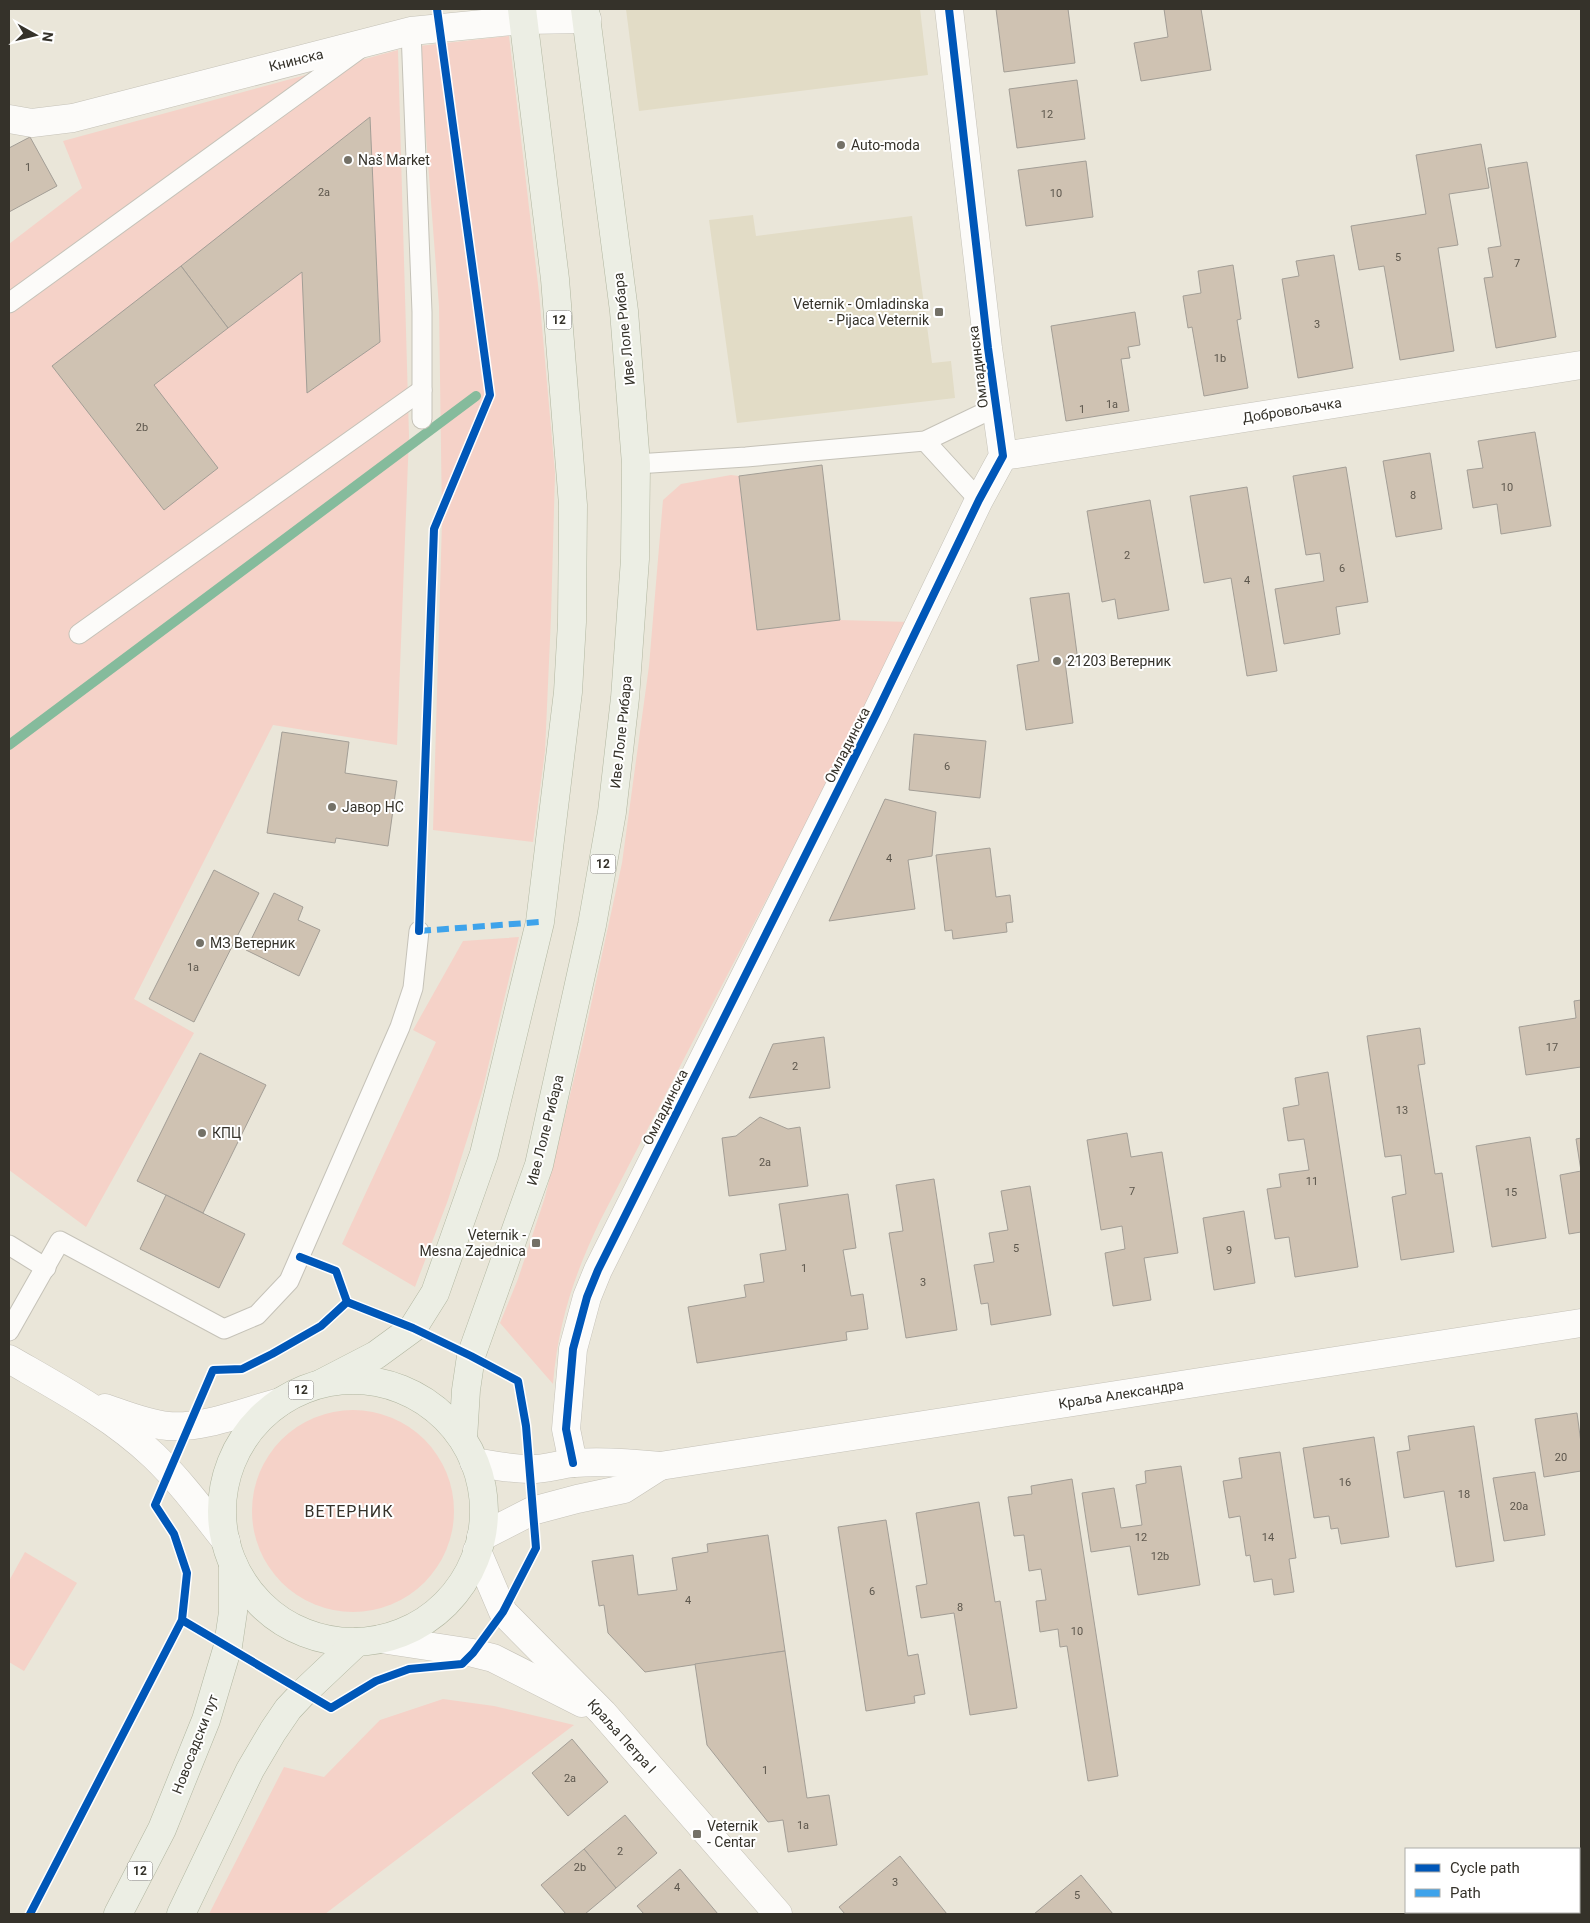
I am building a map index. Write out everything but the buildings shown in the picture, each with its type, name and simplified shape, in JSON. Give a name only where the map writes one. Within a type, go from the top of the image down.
[{"type":"main road","name":"12","points":[[322,1384],[376,1355],[413,1328],[435,1293],[484,1154],[540,922],[568,692],[572,622],[573,505],[555,279],[522,14]]},
{"type":"main road","name":"Иве Лоле Рибара","points":[[469,1450],[466,1390],[471,1356],[538,1165],[592,925],[612,812],[625,698],[635,559],[636,464],[624,311],[586,14]]},
{"type":"main road","name":"12","points":[[345,1380],[368,1380],[390,1385],[412,1393],[431,1406],[449,1421],[469,1450],[483,1499],[484,1518],[479,1544],[468,1572],[456,1592],[441,1608],[422,1622],[402,1632],[369,1640],[334,1641],[313,1636],[292,1627],[257,1600],[243,1582],[229,1552],[222,1519],[223,1496],[227,1474],[247,1433],[262,1416],[280,1402],[300,1391],[322,1384],[345,1380]]},
{"type":"main road","name":"Новосадски пут","points":[[118,1914],[162,1829],[206,1720],[228,1646],[233,1612],[229,1552]]},
{"type":"main road","name":"12","points":[[181,1914],[250,1770],[273,1731],[293,1704],[369,1640]]},
{"type":"street","name":"Омладинска","points":[[573,1463],[566,1429],[574,1349],[587,1297],[598,1270],[872,723],[979,500],[1003,456],[949,9]]},
{"type":"street","name":"Книнска","points":[[9,119],[32,123],[73,118],[411,31],[522,14],[586,14]]},
{"type":"street","name":"Добровољачка","points":[[1003,456],[1581,364]]},
{"type":"street","name":"Краља Александра","points":[[660,1466],[1581,1322]]},
{"type":"street","points":[[9,1359],[71,1395],[131,1436],[155,1456],[186,1492],[229,1552]]},
{"type":"street","points":[[71,1395],[133,1418],[167,1426],[189,1425],[280,1402]]},
{"type":"street","points":[[469,1450],[529,1470],[573,1463],[624,1462],[660,1466]]},
{"type":"street","points":[[479,1544],[532,1511],[624,1489],[660,1466]]},
{"type":"street","name":"Краља Петра I","points":[[479,1544],[503,1612],[603,1713],[778,1914]]},
{"type":"street","points":[[369,1640],[473,1653],[493,1658],[603,1713]]},
{"type":"lane","points":[[411,31],[422,312],[422,419]]},
{"type":"lane","points":[[9,303],[369,42]]},
{"type":"lane","points":[[79,634],[422,390]]},
{"type":"lane","points":[[636,464],[746,457],[925,441],[996,407]]},
{"type":"lane","points":[[925,441],[979,500]]},
{"type":"lane","points":[[9,1331],[60,1241],[224,1329],[257,1315],[289,1281],[400,1027],[413,988],[420,931]]},
{"type":"lane","points":[[9,1245],[46,1268]]},
{"type":"shaded area","points":[[626,9],[920,9],[928,75],[639,111]]},
{"type":"shaded area","points":[[509,36],[539,293],[555,473],[545,751],[533,842],[433,830],[442,521],[439,306],[419,46]]},
{"type":"shaded area","points":[[398,50],[409,436],[397,745],[273,725],[134,999],[194,1033],[86,1227],[9,1170],[9,244],[82,188],[63,141]]},
{"type":"shaded area","points":[[753,215],[756,236],[912,216],[932,363],[951,361],[955,398],[737,423],[709,220]]},
{"type":"shaded area","points":[[731,475],[739,476],[757,629],[840,620],[910,622],[600,1221],[582,1261],[563,1320],[553,1384],[500,1323],[518,1279],[545,1197],[582,1046],[622,863],[649,666],[663,500],[681,484]]},
{"type":"shaded area","points":[[519,937],[482,1092],[448,1200],[415,1287],[342,1244],[436,1042],[413,1030],[463,941]]},
{"type":"shaded area","points":[[343,1410],[363,1410],[382,1414],[401,1422],[417,1433],[431,1447],[442,1463],[450,1482],[454,1511],[450,1540],[442,1559],[431,1575],[417,1589],[401,1600],[382,1608],[363,1612],[343,1612],[324,1608],[305,1600],[289,1589],[275,1575],[264,1559],[256,1540],[252,1521],[252,1501],[256,1482],[264,1463],[275,1447],[289,1433],[305,1422],[324,1414]]},
{"type":"shaded area","points":[[25,1552],[77,1583],[24,1671],[9,1662],[9,1581]]},
{"type":"shaded area","points":[[443,1699],[494,1706],[574,1725],[325,1914],[209,1914],[284,1767],[324,1777],[380,1720]]},
{"type":"waterway","points":[[9,745],[476,396]]},
{"type":"marked path","points":[[419,931],[540,922]]},
{"type":"cycle path","points":[[419,931],[434,529],[490,395],[437,9]]},
{"type":"cycle path","points":[[573,1463],[566,1429],[573,1349],[587,1297],[598,1270],[876,714],[979,500],[1003,456],[988,348],[949,9]]},
{"type":"cycle path","points":[[300,1257],[336,1271],[347,1302]]},
{"type":"cycle path","points":[[30,1914],[182,1620],[187,1573],[174,1534],[155,1505],[213,1370],[242,1369],[272,1354],[321,1326],[347,1302],[413,1328],[518,1381],[526,1426],[536,1548],[503,1612],[473,1653],[462,1664],[409,1669],[376,1681],[331,1708],[182,1620]]},
{"type":"place","name":"Auto-moda","points":[[841,145]]},
{"type":"place","name":"Naš Market","points":[[348,160]]},
{"type":"place","name":"Veternik - Omladinska - Pijaca Veternik","points":[[939,312]]},
{"type":"place","name":"21203 Ветерник","points":[[1057,661]]},
{"type":"place","name":"Јавор НС","points":[[332,807]]},
{"type":"place","name":"МЗ Ветерник","points":[[200,943]]},
{"type":"place","name":"КПЦ","points":[[202,1133]]},
{"type":"place","name":"Veternik - Mesna Zajednica","points":[[536,1243]]},
{"type":"place","name":"Veternik - Centar","points":[[697,1834]]},
{"type":"district","name":"ВЕТЕРНИК","points":[[349,1511]]}]
